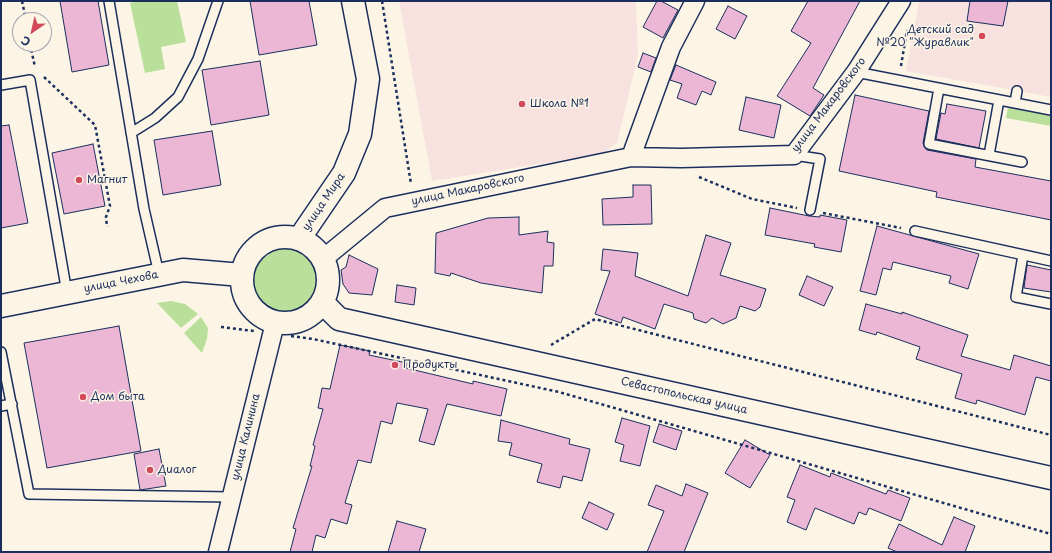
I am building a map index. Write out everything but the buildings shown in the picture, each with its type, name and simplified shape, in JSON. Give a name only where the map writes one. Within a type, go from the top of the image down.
[{"type":"main road","name":"улица Мира","points":[[299,239],[344,173],[360,134],[368,79],[353,1]]},
{"type":"main road","points":[[286,237],[299,239],[313,247],[323,259],[327,268],[329,286],[322,303],[311,316],[274,328],[254,311],[246,299],[242,285],[242,275],[247,261],[258,247],[271,239],[286,237]]},
{"type":"main road","name":"улица Чехова","points":[[1,306],[183,270],[242,275]]},
{"type":"main road","name":"Севастопольская улица","points":[[322,303],[339,319],[1051,478]]},
{"type":"street","points":[[631,157],[671,47],[695,1]]},
{"type":"street","name":"улица Макаровского","points":[[323,259],[385,208],[414,201],[631,157],[681,158],[794,155],[856,72],[901,1]]},
{"type":"street","name":"улица Калинина","points":[[218,552],[274,328]]},
{"type":"lane","points":[[109,1],[144,209],[159,274]]},
{"type":"lane","points":[[131,133],[155,118],[178,97],[198,59],[218,1]]},
{"type":"lane","points":[[856,72],[1051,110]]},
{"type":"lane","points":[[1,86],[30,80],[67,293]]},
{"type":"lane","points":[[939,88],[929,144],[1022,162]]},
{"type":"lane","points":[[1015,103],[1017,91]]},
{"type":"lane","points":[[989,155],[999,100]]},
{"type":"lane","points":[[794,155],[820,159],[810,210]]},
{"type":"lane","points":[[915,231],[1051,261]]},
{"type":"lane","points":[[1023,255],[1016,297],[1051,304]]},
{"type":"lane","points":[[1,352],[29,494],[231,497]]},
{"type":"lane","points":[[1,406],[12,404]]},
{"type":"path","points":[[22,1],[24,12]]},
{"type":"path","points":[[382,1],[414,201]]},
{"type":"path","points":[[898,80],[908,23]]},
{"type":"path","points":[[41,73],[95,125],[110,206],[106,217],[107,228]]},
{"type":"path","points":[[681,158],[698,177],[716,186],[752,199],[915,231]]},
{"type":"path","points":[[543,344],[551,345],[595,319],[1051,435]]},
{"type":"path","points":[[221,327],[274,328],[313,339],[559,392],[1051,534]]},
{"type":"shaded area","name":"Школа №1","points":[[399,1],[636,1],[638,55],[617,143],[602,154],[432,181]]},
{"type":"shaded area","name":"Детский сад №20 \"Журавлик\"","points":[[919,1],[1051,1],[1051,97],[906,71]]},
{"type":"green space","points":[[139,1],[177,1],[186,42],[161,47],[165,69],[145,73],[130,3]]},
{"type":"green space","points":[[1009,102],[1051,110],[1051,126],[1006,118]]},
{"type":"green space","points":[[286,249],[304,255],[312,263],[318,281],[312,299],[304,307],[286,313],[268,307],[260,299],[254,281],[260,263],[268,255]]},
{"type":"green space","points":[[171,301],[185,304],[198,314],[181,328],[157,303]]},
{"type":"green space","points":[[201,317],[208,328],[207,339],[202,353],[184,333]]},
{"type":"place","name":"Детский сад №20 \"Журавлик\"","points":[[982,36]]},
{"type":"place","name":"Школа №1","points":[[522,104]]},
{"type":"place","name":"Магнит","points":[[79,180]]},
{"type":"place","name":"Продукты","points":[[395,365]]},
{"type":"place","name":"Дом быта","points":[[83,397]]},
{"type":"place","name":"Диалог","points":[[150,470]]}]
